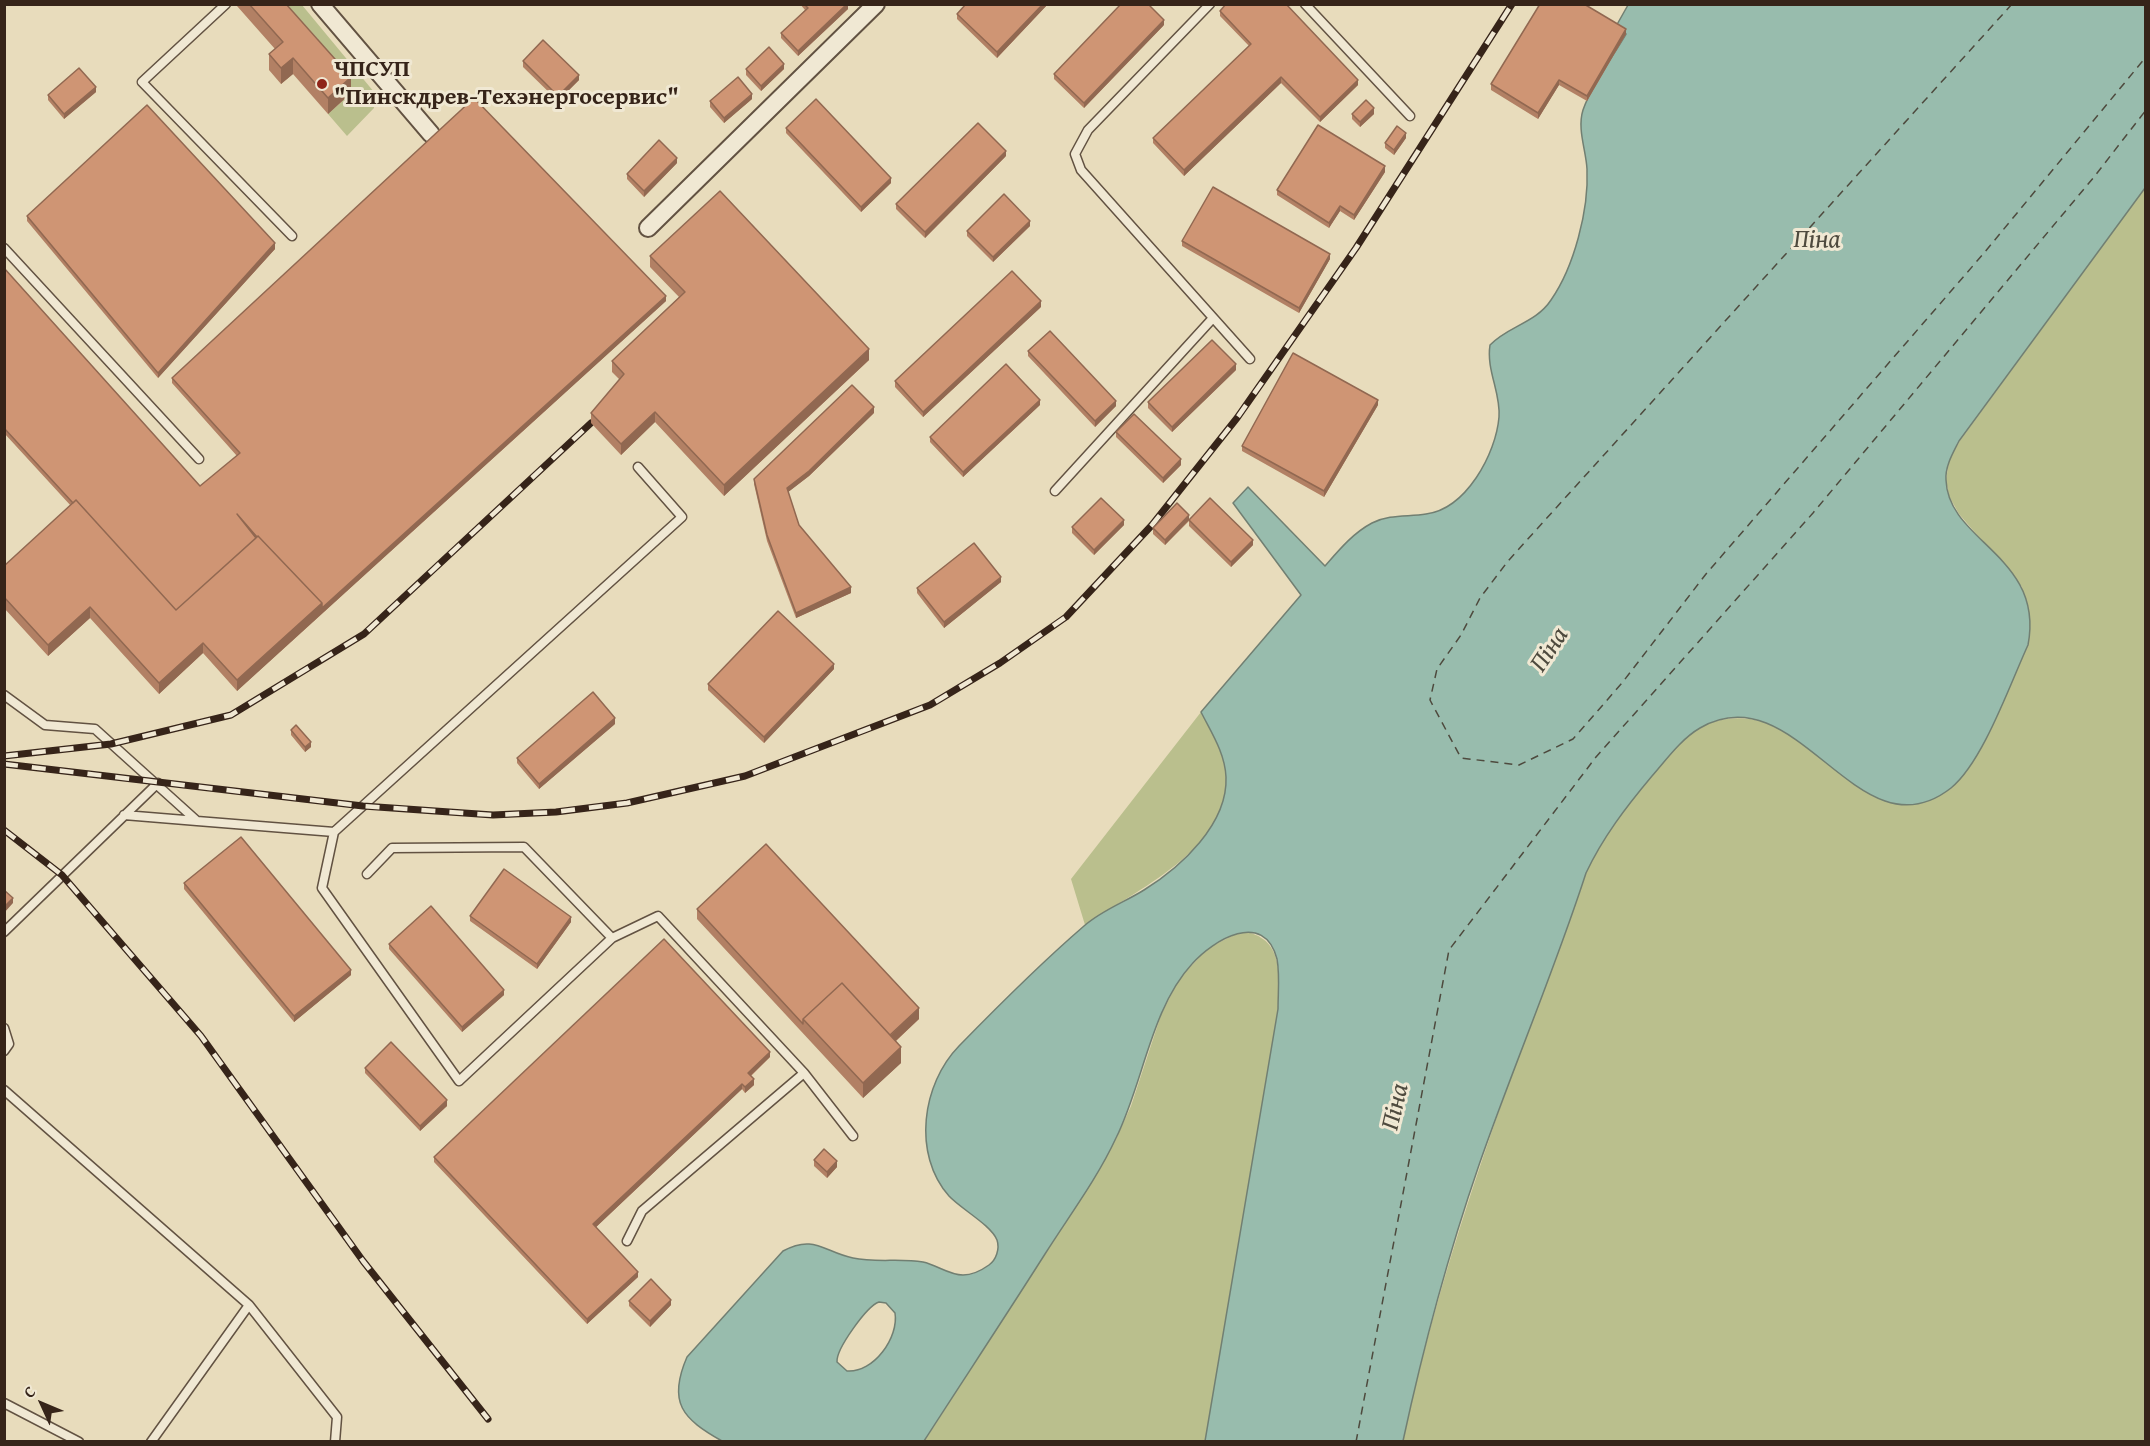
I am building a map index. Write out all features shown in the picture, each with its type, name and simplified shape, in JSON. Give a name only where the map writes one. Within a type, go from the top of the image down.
[{"type":"street","points":[[320,4],[431,134]]},
{"type":"street","points":[[648,228],[876,4]]},
{"type":"lane","points":[[226,4],[142,82],[292,236]]},
{"type":"lane","points":[[1210,4],[1088,130],[1075,154],[1081,170],[1250,359]]},
{"type":"lane","points":[[1305,4],[1410,116]]},
{"type":"lane","points":[[4,248],[199,459]]},
{"type":"lane","points":[[1055,492],[1213,318]]},
{"type":"lane","points":[[638,466],[682,517],[334,832],[322,888],[459,1081],[612,938],[658,916],[804,1073],[854,1136]]},
{"type":"lane","points":[[4,695],[45,725],[94,729],[158,783],[197,821]]},
{"type":"lane","points":[[4,932],[158,783]]},
{"type":"lane","points":[[124,815],[334,832]]},
{"type":"lane","points":[[367,874],[392,848],[524,847],[612,938]]},
{"type":"lane","points":[[4,1028],[9,1044],[4,1051]]},
{"type":"lane","points":[[627,1241],[642,1211],[804,1073]]},
{"type":"lane","points":[[4,1090],[249,1305],[337,1417],[335,1442]]},
{"type":"lane","points":[[151,1442],[249,1305]]},
{"type":"lane","points":[[4,1403],[79,1442]]},
{"type":"green space","points":[[287,5],[302,5],[374,92],[374,108],[347,136],[328,114],[351,93],[310,46],[318,39]]},
{"type":"green space","points":[[2145,188],[2145,1441],[1403,1442],[1439,1297],[1461,1225],[1484,1154],[1586,873],[1606,837],[1653,772],[1686,737],[1701,727],[1733,718],[1765,722],[1785,731],[1966,772],[1979,751],[2028,645],[2022,587],[1959,514],[1949,496],[1946,480],[1949,461],[1959,442]]},
{"type":"green space","points":[[1201,712],[1220,750],[1226,775],[1224,801],[1213,824],[1197,846],[1176,865],[1085,925],[1071,879]]},
{"type":"green space","points":[[1242,931],[1266,941],[1273,950],[1278,971],[1278,1009],[1205,1441],[924,1442],[1074,1209],[1116,1139],[1131,1106],[1161,1015],[1179,979],[1208,948]]},
{"type":"water","name":"Піна","points":[[1628,5],[2145,5],[2145,188],[1959,441],[1947,470],[1946,480],[1951,501],[1962,519],[2010,570],[2023,590],[2029,615],[2028,645],[1995,721],[1974,760],[1951,788],[1918,804],[1886,801],[1857,786],[1798,741],[1767,724],[1735,717],[1700,728],[1674,750],[1652,776],[1616,823],[1586,873],[1561,947],[1492,1128],[1457,1233],[1419,1371],[1403,1441],[1205,1441],[1278,1009],[1277,959],[1270,944],[1261,935],[1250,932],[1238,934],[1212,946],[1192,964],[1178,982],[1157,1024],[1125,1117],[1100,1168],[924,1441],[722,1441],[708,1433],[689,1417],[682,1408],[679,1398],[681,1373],[687,1357],[783,1251],[794,1246],[811,1244],[853,1258],[923,1262],[963,1275],[980,1270],[994,1260],[998,1247],[994,1234],[949,1196],[937,1179],[930,1160],[926,1140],[926,1120],[930,1099],[946,1062],[1036,969],[1068,940],[1091,920],[1144,890],[1173,869],[1200,843],[1211,827],[1225,794],[1226,777],[1217,743],[1201,712],[1301,595],[1233,503],[1248,487],[1325,566],[1352,537],[1365,527],[1386,518],[1426,514],[1440,510],[1454,502],[1476,478],[1492,447],[1499,417],[1498,399],[1490,363],[1490,345],[1545,308],[1559,287],[1573,255],[1583,220],[1587,185],[1581,117],[1592,91],[1626,34],[1615,28]],"holes":[[[879,1302],[886,1303],[895,1313],[893,1332],[889,1342],[875,1360],[857,1370],[847,1371],[837,1362],[841,1348],[867,1311]]]},
{"type":"building","points":[[249,4],[286,4],[351,77],[328,98],[293,58],[281,68],[269,54],[283,42]]},
{"type":"building","points":[[804,4],[847,4],[798,51],[781,33],[808,8]]},
{"type":"building","points":[[966,4],[1043,4],[997,52],[957,14]]},
{"type":"building","points":[[1121,4],[1148,4],[1164,20],[1084,103],[1054,74]]},
{"type":"building","points":[[1226,4],[1286,4],[1358,80],[1320,117],[1281,77],[1184,170],[1153,138],[1251,44],[1220,11]]},
{"type":"building","points":[[1540,4],[1584,4],[1626,29],[1587,96],[1559,80],[1538,113],[1491,84]]},
{"type":"building","points":[[543,40],[579,75],[558,96],[523,61]]},
{"type":"building","points":[[769,47],[784,64],[761,86],[746,69]]},
{"type":"building","points":[[79,68],[96,87],[64,114],[48,95]]},
{"type":"building","points":[[738,77],[752,94],[724,118],[710,101]]},
{"type":"building","points":[[474,98],[666,296],[322,608],[322,603],[237,514],[256,538],[176,610],[76,500],[73,503],[4,428],[4,268],[200,486],[240,453],[172,378]]},
{"type":"building","points":[[816,99],[891,178],[861,207],[786,128]]},
{"type":"building","points":[[1366,100],[1374,108],[1360,122],[1352,114]]},
{"type":"building","points":[[147,105],[275,243],[158,373],[27,216]]},
{"type":"building","points":[[978,123],[1006,151],[925,232],[896,204]]},
{"type":"building","points":[[1318,125],[1385,166],[1354,215],[1340,206],[1329,223],[1277,190]]},
{"type":"building","points":[[1397,126],[1406,133],[1394,150],[1385,143]]},
{"type":"building","points":[[659,140],[677,158],[644,191],[627,174]]},
{"type":"building","points":[[1213,187],[1330,254],[1299,308],[1182,241]]},
{"type":"building","points":[[720,191],[869,349],[724,485],[655,412],[621,444],[591,413],[624,374],[612,361],[685,292],[650,256]]},
{"type":"building","points":[[1004,194],[1030,221],[993,257],[967,231]]},
{"type":"building","points":[[1012,271],[1041,301],[923,412],[895,381]]},
{"type":"building","points":[[1050,331],[1116,401],[1095,421],[1028,351]]},
{"type":"building","points":[[1212,340],[1236,364],[1172,427],[1148,402]]},
{"type":"building","points":[[1293,353],[1378,400],[1324,491],[1242,446]]},
{"type":"building","points":[[1006,364],[1040,400],[963,472],[930,437]]},
{"type":"building","points":[[852,385],[874,407],[809,471],[787,488],[799,525],[851,587],[796,613],[767,535],[754,479]]},
{"type":"building","points":[[1134,414],[1181,459],[1163,478],[1116,432]]},
{"type":"building","points":[[1101,498],[1124,520],[1094,550],[1072,527]]},
{"type":"building","points":[[1210,498],[1253,540],[1231,562],[1189,520]]},
{"type":"building","points":[[76,500],[176,610],[258,536],[322,603],[237,680],[203,643],[159,683],[90,607],[48,645],[4,597],[4,566]]},
{"type":"building","points":[[1177,503],[1189,515],[1165,540],[1153,528]]},
{"type":"building","points":[[974,543],[1001,577],[944,622],[917,588]]},
{"type":"building","points":[[778,611],[834,664],[764,737],[708,684]]},
{"type":"building","points":[[593,692],[615,718],[539,784],[517,758]]},
{"type":"building","points":[[296,725],[311,742],[305,747],[291,730]]},
{"type":"building","points":[[241,837],[351,970],[294,1016],[184,883]]},
{"type":"building","points":[[766,844],[919,1008],[890,1035],[842,983],[803,1019],[803,1024],[697,909]]},
{"type":"building","points":[[504,869],[571,917],[537,964],[470,916]]},
{"type":"building","points":[[4,890],[13,898],[4,907]]},
{"type":"building","points":[[431,906],[504,990],[462,1027],[389,944]]},
{"type":"building","points":[[664,939],[770,1052],[748,1073],[754,1079],[745,1087],[742,1084],[593,1224],[638,1272],[587,1319],[434,1157]]},
{"type":"building","points":[[842,983],[901,1047],[863,1083],[803,1019]]},
{"type":"building","points":[[391,1042],[447,1100],[420,1126],[365,1068]]},
{"type":"building","points":[[824,1149],[837,1161],[827,1172],[814,1160]]},
{"type":"building","points":[[651,1279],[671,1300],[650,1321],[629,1301]]},
{"type":"ferry route","points":[[2012,4],[1508,561],[1480,598],[1461,635],[1437,669],[1430,700],[1461,758],[1519,765],[1573,739],[1622,683],[1706,574],[1984,253],[2146,57]]},
{"type":"ferry route","points":[[1356,1442],[1449,950],[1596,757],[1813,513],[2094,177],[2146,110]]},
{"type":"railway","points":[[4,764],[363,806],[493,815],[556,812],[627,803],[745,776],[930,705],[1000,663],[1066,617],[1152,525],[1237,418],[1356,248],[1512,4]]},
{"type":"railway","points":[[4,756],[111,744],[231,715],[364,634],[591,423]]},
{"type":"railway","points":[[4,830],[62,875],[201,1036],[363,1261],[488,1419]]},
{"type":"place","name":"ЧПСУП \"Пинскдрев-Техэнергосервис\"","points":[[322,84]]}]
